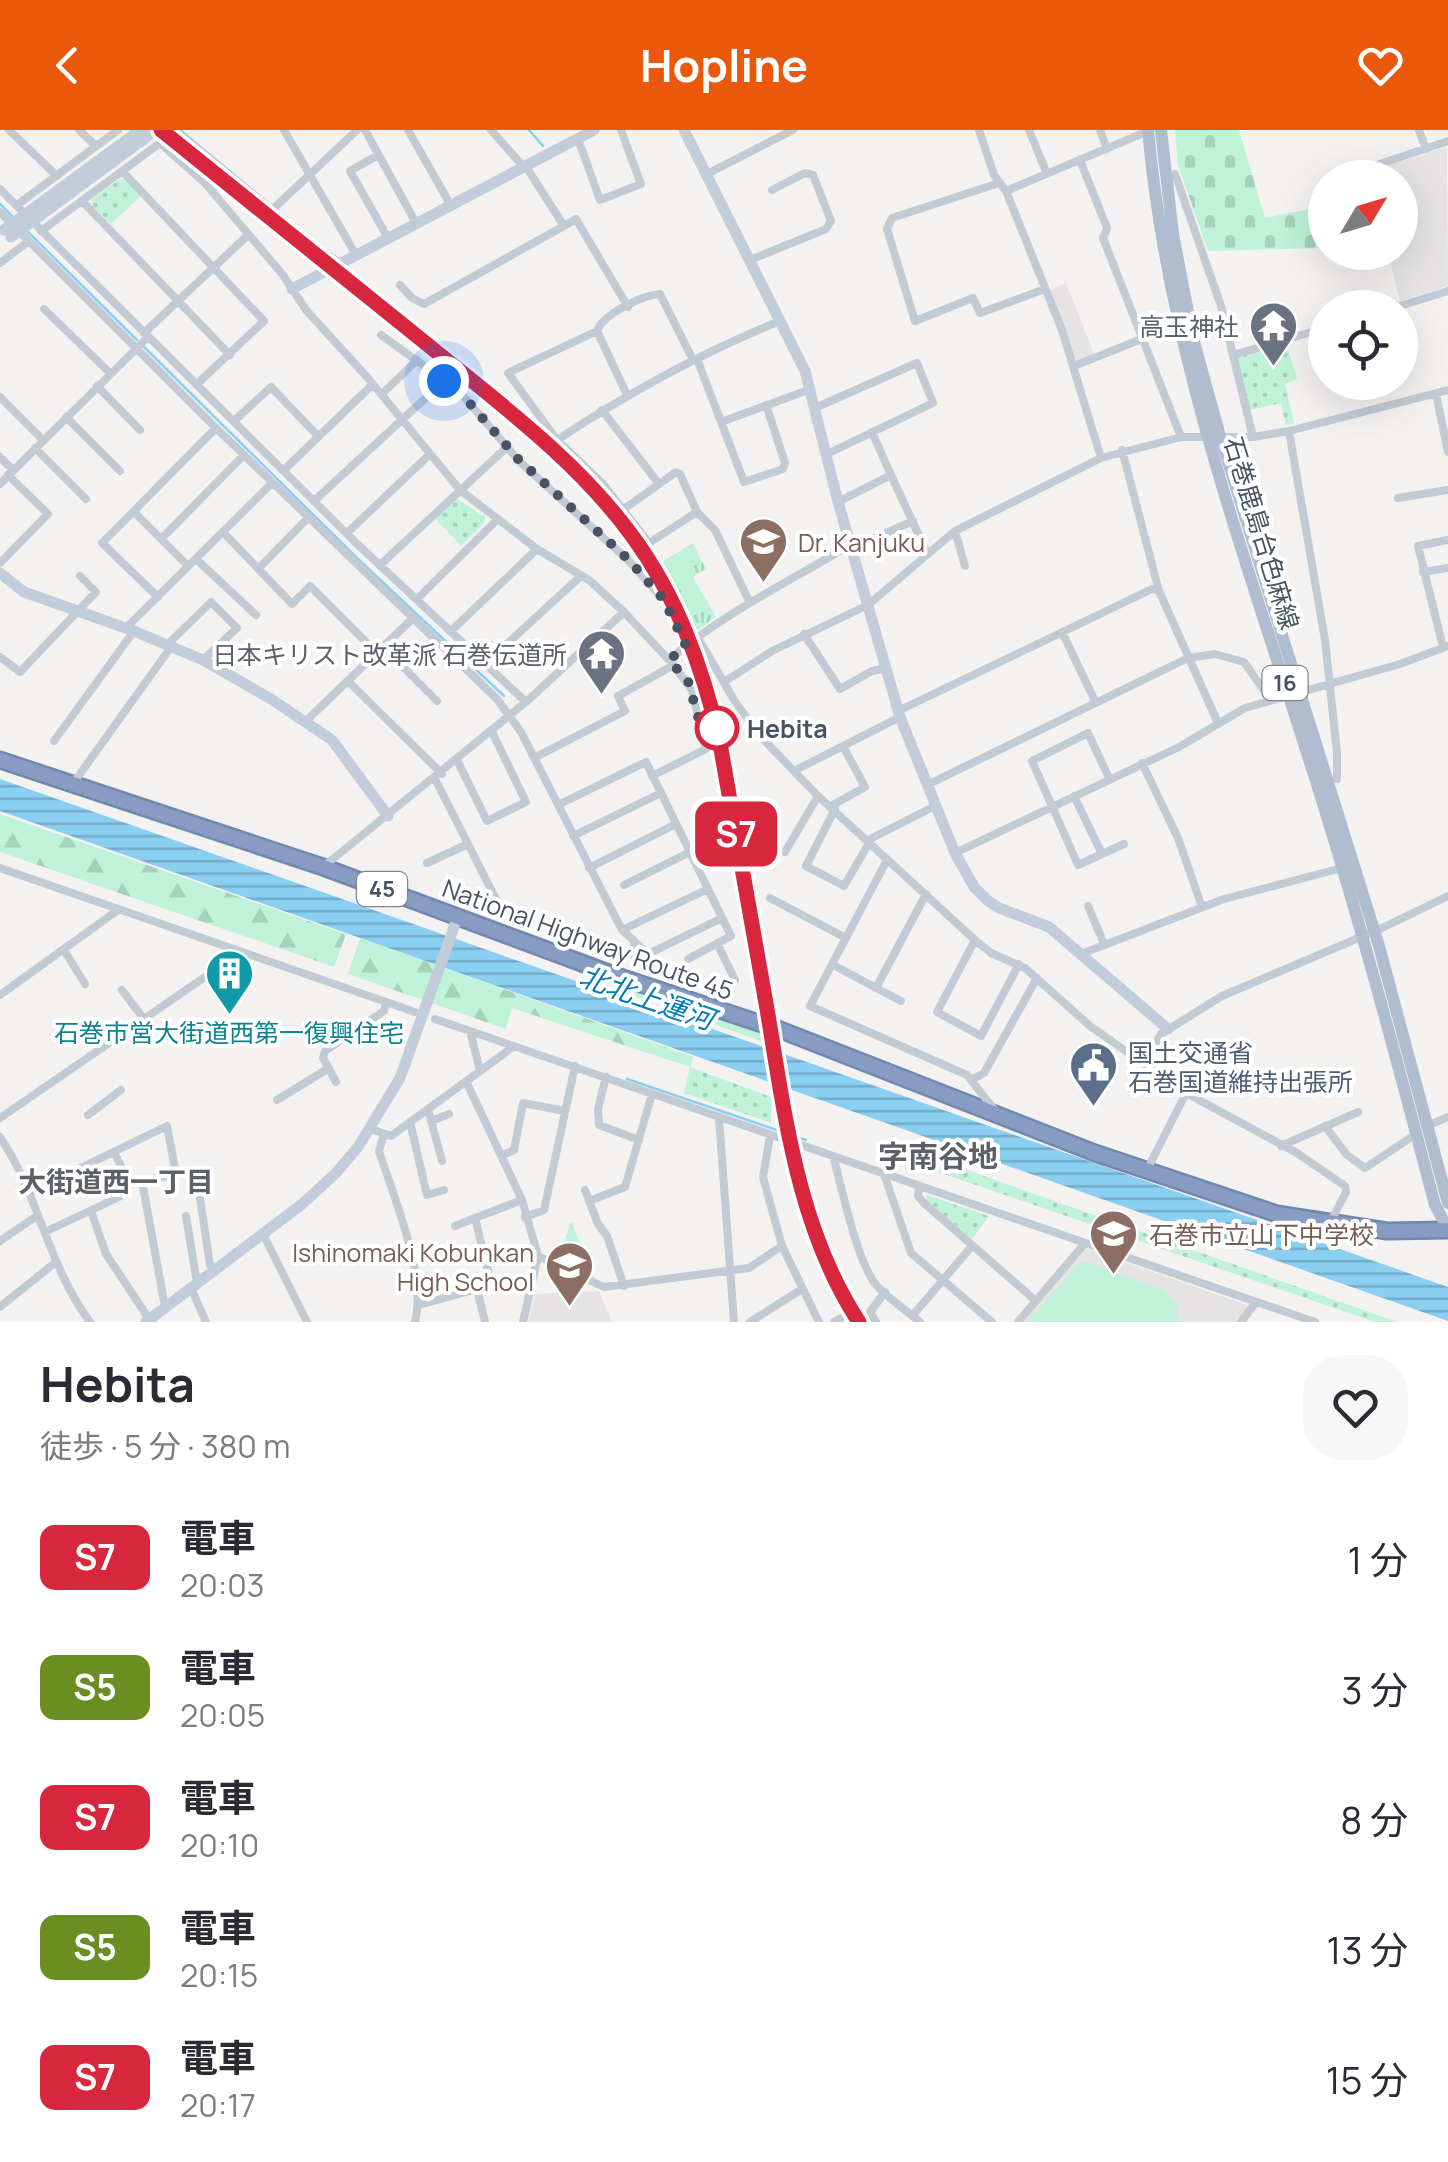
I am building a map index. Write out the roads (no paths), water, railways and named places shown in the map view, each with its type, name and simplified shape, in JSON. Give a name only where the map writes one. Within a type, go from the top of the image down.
[{"type":"highway","name":"National Highway Route 45","points":[[0,760],[323,868],[456,923],[762,1024],[1147,1171],[1278,1214],[1329,1225],[1387,1231],[1448,1229]]},
{"type":"main road","name":"石巻鹿島台色麻線","points":[[1161,130],[1181,286],[1214,436]]},
{"type":"main road","name":"石巻鹿島台色麻線","points":[[1148,131],[1158,223],[1177,325],[1295,692],[1369,934],[1422,1130],[1448,1203]]},
{"type":"main road","name":"石巻鹿島台色麻線","points":[[1295,692],[1342,868],[1369,934]]},
{"type":"main road","name":"石巻鹿島台色麻線","points":[[1422,1130],[1435,1205],[1448,1229]]},
{"type":"street","points":[[9,130],[57,176]]},
{"type":"street","points":[[80,130],[96,146]]},
{"type":"street","points":[[16,205],[118,130]]},
{"type":"street","points":[[4,236],[140,130]]},
{"type":"street","points":[[4,236],[156,130]]},
{"type":"street","points":[[177,130],[340,263]]},
{"type":"street","points":[[284,130],[356,255]]},
{"type":"street","points":[[272,210],[356,130]]},
{"type":"street","points":[[364,130],[416,222]]},
{"type":"street","points":[[408,130],[450,204]]},
{"type":"street","points":[[491,130],[523,165],[564,226]]},
{"type":"street","points":[[292,288],[594,130]]},
{"type":"street","points":[[578,139],[600,200],[641,184],[620,130]]},
{"type":"street","points":[[684,130],[811,388],[850,548],[899,714],[955,854],[974,888],[987,900],[1049,926],[1168,1029]]},
{"type":"street","points":[[707,174],[793,130]]},
{"type":"street","points":[[979,130],[1074,366],[1102,458]]},
{"type":"street","points":[[1028,130],[1047,174]]},
{"type":"street","points":[[1100,130],[1107,150]]},
{"type":"street","points":[[1420,130],[1426,149]]},
{"type":"street","points":[[1044,290],[980,313],[973,298],[916,320],[887,229],[892,218],[1047,174],[1148,131]]},
{"type":"street","points":[[1393,160],[1448,141]]},
{"type":"street","points":[[41,231],[160,143],[205,183],[333,343],[382,394],[460,490],[536,549],[581,576],[624,612],[672,663],[692,690],[706,748],[652,776]]},
{"type":"street","points":[[378,155],[350,171],[388,238]]},
{"type":"street","points":[[1080,160],[1107,228],[1103,238],[1181,437]]},
{"type":"street","points":[[123,172],[264,321],[196,384]]},
{"type":"street","points":[[750,260],[826,229],[831,222],[813,175],[805,173],[772,190]]},
{"type":"street","points":[[1175,174],[1210,272],[1234,354],[1252,437]]},
{"type":"street","points":[[0,189],[142,340],[216,428],[497,699],[534,758],[622,930],[646,955],[722,918]]},
{"type":"street","points":[[82,201],[230,355]]},
{"type":"street","points":[[0,212],[28,242],[235,420],[380,565],[526,702]]},
{"type":"street","points":[[400,285],[424,304],[576,219],[628,307]]},
{"type":"street","points":[[0,484],[178,300],[248,234]]},
{"type":"street","points":[[0,263],[28,242]]},
{"type":"street","points":[[1418,300],[1448,291]]},
{"type":"street","points":[[697,512],[649,543],[624,509],[557,440],[508,373],[597,330],[600,322],[628,307],[660,294],[695,359],[744,482],[783,469],[785,463],[766,405]]},
{"type":"street","points":[[44,309],[110,374]]},
{"type":"street","points":[[557,440],[627,395],[780,321]]},
{"type":"street","points":[[1074,366],[1177,325]]},
{"type":"street","points":[[597,330],[627,395]]},
{"type":"street","points":[[1234,354],[1308,333]]},
{"type":"street","points":[[381,335],[459,391],[507,447],[584,523],[629,560],[664,600],[686,646]]},
{"type":"street","points":[[382,394],[418,360]]},
{"type":"street","points":[[817,408],[917,363],[933,404],[827,454]]},
{"type":"street","points":[[314,501],[444,381]]},
{"type":"street","points":[[285,469],[373,384]]},
{"type":"street","points":[[97,386],[140,430]]},
{"type":"street","points":[[235,420],[272,386],[317,435]]},
{"type":"street","points":[[721,422],[811,388]]},
{"type":"street","points":[[724,682],[804,634],[868,605],[954,532],[1102,458],[1181,437],[1252,437],[1289,430],[1448,390]]},
{"type":"street","points":[[1436,394],[1448,452]]},
{"type":"street","points":[[0,398],[43,440]]},
{"type":"street","points":[[602,410],[659,484]]},
{"type":"street","points":[[66,417],[120,471]]},
{"type":"street","points":[[158,596],[102,543],[216,428]]},
{"type":"street","points":[[1289,430],[1330,684],[1337,779]]},
{"type":"street","points":[[872,432],[926,553]]},
{"type":"street","points":[[380,565],[507,447]]},
{"type":"street","points":[[35,448],[86,499]]},
{"type":"street","points":[[1122,450],[1159,591],[1218,722]]},
{"type":"street","points":[[160,539],[244,455]]},
{"type":"street","points":[[347,533],[429,455]]},
{"type":"street","points":[[0,457],[48,514],[0,563]]},
{"type":"street","points":[[624,509],[676,472],[680,474],[697,512],[715,530],[750,603]]},
{"type":"street","points":[[838,502],[892,476]]},
{"type":"street","points":[[54,741],[130,629],[272,482]]},
{"type":"street","points":[[1398,498],[1448,490]]},
{"type":"street","points":[[134,512],[188,566]]},
{"type":"street","points":[[258,570],[308,518]]},
{"type":"street","points":[[418,599],[498,519]]},
{"type":"street","points":[[534,758],[625,710],[618,696],[672,663],[697,636],[850,548],[913,521]]},
{"type":"street","points":[[222,532],[292,604],[310,586],[437,701]]},
{"type":"street","points":[[954,532],[965,566]]},
{"type":"street","points":[[955,854],[1179,747],[1218,722],[1270,698],[1400,664],[1446,647],[1418,546],[1448,540]]},
{"type":"street","points":[[451,631],[536,549]]},
{"type":"street","points":[[196,558],[256,615]]},
{"type":"street","points":[[1423,572],[1448,568]]},
{"type":"street","points":[[0,574],[24,592],[130,629],[203,660],[306,721],[332,740],[388,816]]},
{"type":"street","points":[[0,657],[20,672],[96,592],[80,576]]},
{"type":"street","points":[[486,664],[581,576]]},
{"type":"street","points":[[794,770],[1062,632],[1152,590],[1159,591]]},
{"type":"street","points":[[72,785],[169,646],[211,602],[237,628],[203,660]]},
{"type":"street","points":[[323,868],[510,716],[624,612]]},
{"type":"street","points":[[306,721],[412,618]]},
{"type":"street","points":[[1062,632],[1095,701]]},
{"type":"street","points":[[804,634],[840,688],[886,668]]},
{"type":"street","points":[[697,636],[760,736],[818,796],[990,953],[1019,964],[1090,1026],[1186,1094],[1345,1186],[1346,1192],[1329,1225]]},
{"type":"street","points":[[927,785],[1188,658],[1215,654],[1244,662],[1270,698]]},
{"type":"street","points":[[348,681],[438,776],[499,905]]},
{"type":"street","points":[[458,760],[487,821],[526,802],[491,730]]},
{"type":"street","points":[[1109,778],[1088,733],[1032,761],[1078,865],[1124,844]]},
{"type":"street","points":[[843,746],[865,787],[833,808],[806,866],[844,886],[868,842],[935,806]]},
{"type":"street","points":[[558,805],[646,762],[731,936],[688,958]]},
{"type":"street","points":[[1142,764],[1178,838],[1202,907]]},
{"type":"street","points":[[573,836],[660,792]]},
{"type":"street","points":[[786,852],[818,796]]},
{"type":"street","points":[[1074,796],[1102,854]]},
{"type":"street","points":[[589,868],[676,824]]},
{"type":"street","points":[[427,864],[468,844]]},
{"type":"street","points":[[624,885],[690,852]]},
{"type":"street","points":[[887,860],[810,1006],[967,1075],[999,1116]]},
{"type":"street","points":[[0,868],[415,1012]]},
{"type":"street","points":[[1081,954],[1202,907],[1342,868]]},
{"type":"street","points":[[622,930],[708,889]]},
{"type":"street","points":[[876,988],[926,894]]},
{"type":"street","points":[[1145,1062],[1158,1038],[1168,1029],[1238,988],[1369,934],[1448,896]]},
{"type":"street","points":[[770,898],[846,938]]},
{"type":"street","points":[[1088,906],[1104,944]]},
{"type":"street","points":[[0,995],[118,910]]},
{"type":"street","points":[[155,1317],[334,1174],[370,1129],[400,1078],[456,923]]},
{"type":"street","points":[[975,940],[937,1012],[981,1036],[1019,964]]},
{"type":"street","points":[[716,943],[735,980]]},
{"type":"street","points":[[64,950],[85,984]]},
{"type":"street","points":[[0,1118],[234,957],[236,951]]},
{"type":"street","points":[[832,965],[901,1001]]},
{"type":"street","points":[[971,1080],[984,1073],[1036,978]]},
{"type":"street","points":[[122,990],[144,1019]]},
{"type":"street","points":[[336,1082],[324,1058],[325,1051],[384,1010],[386,1002]]},
{"type":"street","points":[[434,1019],[1315,1322]]},
{"type":"street","points":[[470,1032],[480,1071]]},
{"type":"street","points":[[370,1129],[391,1136],[513,1046]]},
{"type":"street","points":[[526,1217],[544,1210],[575,1066]]},
{"type":"street","points":[[277,1100],[329,1068]]},
{"type":"street","points":[[606,1077],[598,1109],[600,1125],[638,1140]]},
{"type":"street","points":[[466,1081],[522,1200],[538,1256],[523,1322]]},
{"type":"street","points":[[88,1114],[121,1090]]},
{"type":"street","points":[[589,1201],[624,1187],[652,1094]]},
{"type":"street","points":[[1147,1171],[1186,1094]]},
{"type":"street","points":[[503,1155],[514,1150],[523,1103],[565,1111]]},
{"type":"street","points":[[428,1109],[442,1160]]},
{"type":"street","points":[[1281,1146],[1358,1112]]},
{"type":"street","points":[[431,1121],[449,1114]]},
{"type":"street","points":[[1324,1126],[1347,1155],[1365,1168],[1448,1117]]},
{"type":"street","points":[[719,1118],[734,1322]]},
{"type":"street","points":[[410,1122],[427,1195],[444,1190]]},
{"type":"street","points":[[29,1193],[167,1126],[180,1173],[130,1184],[120,1197],[45,1232]]},
{"type":"street","points":[[384,1135],[380,1152],[400,1214],[419,1305],[415,1322]]},
{"type":"street","points":[[770,1136],[762,1176],[782,1246],[819,1322]]},
{"type":"street","points":[[0,1137],[20,1166],[70,1294],[90,1322]]},
{"type":"street","points":[[114,1152],[130,1184]]},
{"type":"street","points":[[833,1156],[871,1277],[917,1319],[972,1246]]},
{"type":"street","points":[[884,1174],[911,1253],[992,1322]]},
{"type":"street","points":[[142,1181],[155,1317]]},
{"type":"street","points":[[920,1187],[918,1196],[924,1203],[1036,1301]]},
{"type":"street","points":[[585,1190],[607,1236],[624,1286]]},
{"type":"street","points":[[200,1198],[214,1270]]},
{"type":"street","points":[[455,1226],[522,1200]]},
{"type":"street","points":[[91,1211],[106,1254],[155,1317]]},
{"type":"street","points":[[0,1241],[38,1215]]},
{"type":"street","points":[[186,1216],[195,1285],[206,1322]]},
{"type":"street","points":[[419,1305],[491,1282],[475,1218]]},
{"type":"street","points":[[263,1234],[307,1322]]},
{"type":"street","points":[[1018,1322],[1085,1244]]},
{"type":"street","points":[[538,1256],[604,1287],[749,1268],[782,1246]]},
{"type":"street","points":[[0,1307],[56,1262]]},
{"type":"street","points":[[477,1289],[485,1322]]},
{"type":"street","points":[[750,1322],[802,1289]]},
{"type":"street","points":[[876,1322],[870,1312],[885,1292]]},
{"type":"street","points":[[1241,1322],[1256,1302]]},
{"type":"water","points":[[0,779],[1448,1287],[1448,1321],[0,811]]},
{"type":"waterway","points":[[529,130],[543,146]]},
{"type":"waterway","points":[[0,204],[13,217]]},
{"type":"waterway","points":[[26,230],[137,340]]},
{"type":"waterway","points":[[143,346],[359,560],[504,696]]},
{"type":"waterway","points":[[627,1079],[806,1140]]},
{"type":"railway","points":[[161,130],[529,427],[608,504],[654,569],[691,641],[719,738],[792,1148],[809,1217],[825,1260],[859,1322]]},
{"type":"train","name":"S7","points":[[161,130],[528,427],[608,504],[654,569],[691,640],[719,738],[792,1148],[809,1218],[825,1260],[859,1322]]},
{"type":"place","name":"高玉神社","points":[[1274,368]]},
{"type":"place","name":"Dr. Kanjuku","points":[[763,584]]},
{"type":"place","name":"日本キリスト改革派 石巻伝道所","points":[[602,696]]},
{"type":"place","name":"Hebita","points":[[717,728]]},
{"type":"place","name":"石巻市営大街道西第一復興住宅","points":[[229,1016]]},
{"type":"place","name":"国土交通省 石巻国道維持出張所","points":[[1093,1108]]},
{"type":"place","name":"石巻市立山下中学校","points":[[1114,1276]]},
{"type":"place","name":"Ishinomaki Kobunkan High School","points":[[569,1308]]},
{"type":"district","name":"字南谷地","points":[[938,1155]]},
{"type":"district","name":"大街道西一丁目","points":[[116,1181]]},
{"type":"water label","name":"北北上運河","points":[[647,997]]}]
